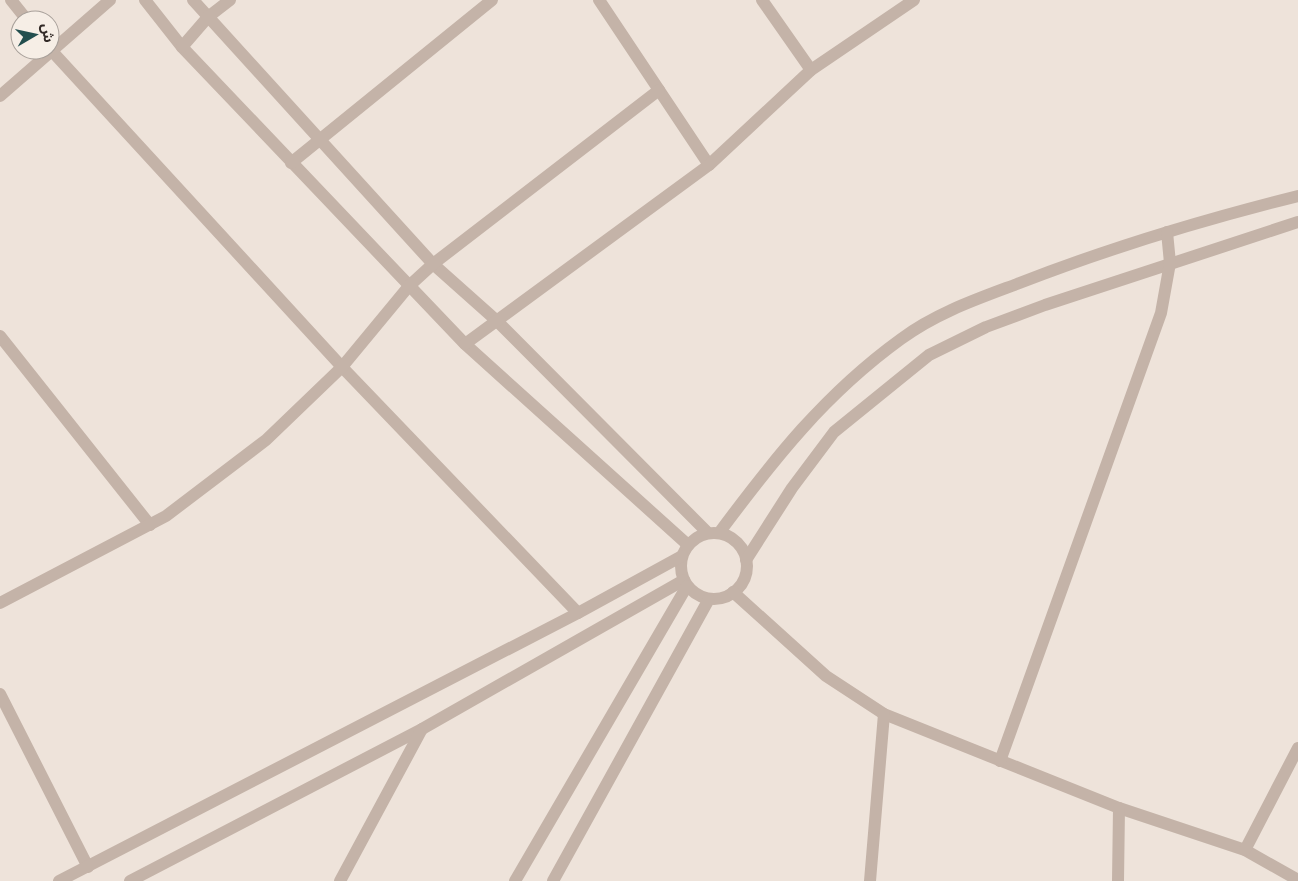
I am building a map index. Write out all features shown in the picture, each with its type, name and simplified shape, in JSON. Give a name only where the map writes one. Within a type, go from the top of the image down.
[{"type":"street","points":[[11,0],[19,10]]},
{"type":"street","points":[[60,42],[110,0]]},
{"type":"street","points":[[145,0],[182,47],[465,344],[685,550]]},
{"type":"street","points":[[193,0],[433,264],[497,321],[714,533],[737,542],[746,560]]},
{"type":"street","points":[[182,47],[208,17],[230,0]]},
{"type":"street","points":[[291,163],[492,0]]},
{"type":"street","points":[[599,0],[709,165]]},
{"type":"street","points":[[762,0],[810,70]]},
{"type":"street","points":[[465,344],[709,165],[810,70],[914,0]]},
{"type":"street","points":[[0,96],[40,60]]},
{"type":"street","points":[[60,60],[342,367],[578,613]]},
{"type":"street","points":[[0,603],[166,516],[266,440],[342,367],[409,286],[433,264],[659,90]]},
{"type":"street","points":[[59,881],[578,613],[685,550],[697,537],[714,533],[794,435],[862,370],[902,338],[938,316],[1065,265],[1217,216],[1298,196]]},
{"type":"street","points":[[685,550],[681,568],[686,583],[694,592],[709,599],[726,597],[733,592],[744,578],[746,560],[792,488],[834,432],[929,355],[986,327],[1170,263],[1298,222]]},
{"type":"street","points":[[1000,761],[1160,313],[1170,263],[1167,232]]},
{"type":"street","points":[[0,336],[150,525]]},
{"type":"street","points":[[130,881],[422,729],[686,583]]},
{"type":"street","points":[[515,881],[686,583]]},
{"type":"street","points":[[733,592],[826,676],[884,714],[1118,808],[1245,850],[1298,880]]},
{"type":"street","points":[[553,881],[709,599]]},
{"type":"street","points":[[0,694],[88,867]]},
{"type":"street","points":[[870,881],[884,714]]},
{"type":"street","points":[[340,881],[422,729]]},
{"type":"street","points":[[1245,850],[1298,748]]},
{"type":"street","points":[[1118,808],[1118,881]]}]
